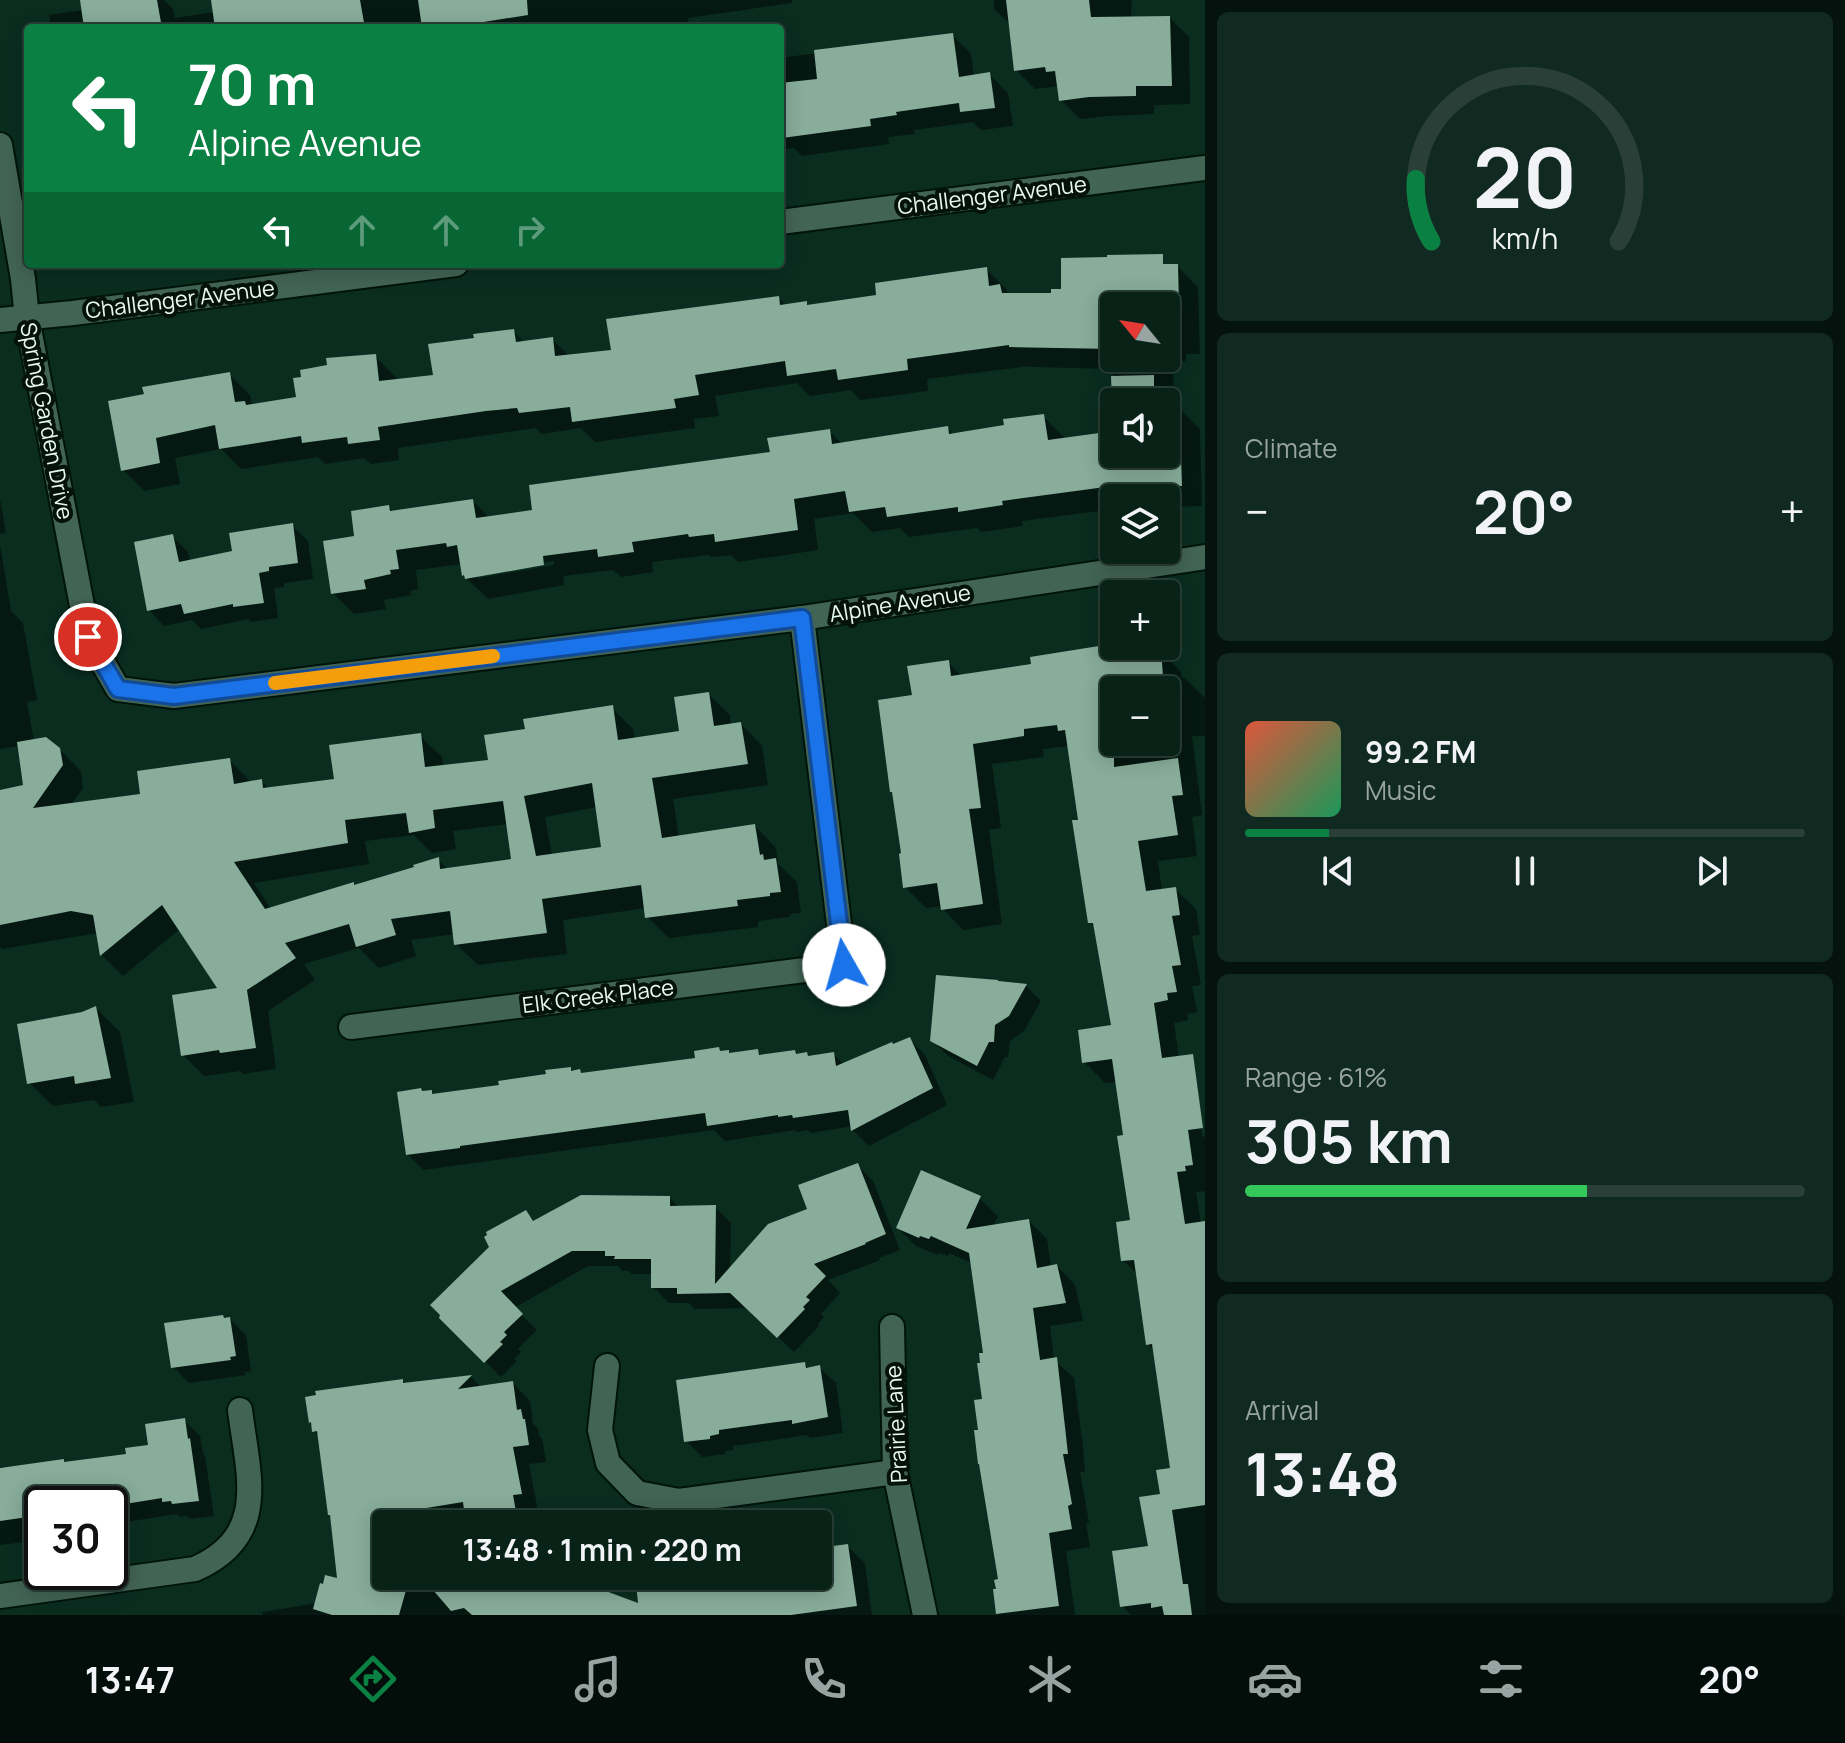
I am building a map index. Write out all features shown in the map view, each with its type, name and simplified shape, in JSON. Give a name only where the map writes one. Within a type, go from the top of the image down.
[{"type":"street","name":"Spring Garden Drive","points":[[0,145],[27,318],[88,637],[118,689]]},
{"type":"street","name":"Challenger Avenue","points":[[784,221],[1205,168]]},
{"type":"street","name":"Challenger Avenue","points":[[0,320],[424,268]]},
{"type":"street","name":"Alpine Avenue","points":[[118,689],[174,696],[802,618],[1205,557]]},
{"type":"street","name":"Elk Creek Place","points":[[351,1027],[844,965],[802,618]]},
{"type":"street","name":"Prairie Lane","points":[[892,1327],[895,1472],[925,1615]]},
{"type":"street","points":[[607,1366],[600,1430],[608,1463],[637,1493],[679,1501],[895,1472]]},
{"type":"street","points":[[0,1596],[195,1569],[223,1553],[235,1541],[248,1509],[250,1492],[240,1410]]},
{"type":"building","points":[[80,0],[157,0],[161,24],[83,24]]},
{"type":"building","points":[[211,0],[360,0],[364,24],[214,24]]},
{"type":"building","points":[[418,0],[527,0],[528,15],[471,24],[421,24]]},
{"type":"building","points":[[1006,0],[1089,0],[1091,17],[1170,16],[1172,86],[1136,86],[1136,96],[1059,101],[1055,71],[1046,72],[1045,67],[1014,71]]},
{"type":"building","points":[[953,33],[959,77],[990,72],[995,108],[960,112],[959,103],[896,112],[897,115],[870,119],[871,126],[784,138],[784,83],[817,79],[814,50]]},
{"type":"building","points":[[1163,254],[1163,264],[1178,264],[1179,292],[1100,292],[1100,349],[1009,345],[907,359],[908,370],[838,380],[836,369],[787,376],[785,361],[695,375],[699,395],[674,399],[676,408],[572,422],[570,407],[519,413],[517,408],[486,411],[378,427],[380,440],[348,444],[347,437],[302,443],[301,436],[219,449],[215,425],[156,438],[160,463],[121,471],[108,401],[144,394],[142,387],[230,372],[235,402],[245,401],[246,405],[296,397],[293,378],[301,377],[300,370],[327,365],[326,358],[376,354],[379,381],[433,375],[428,344],[514,329],[516,342],[553,337],[555,356],[611,350],[606,319],[779,296],[780,305],[807,301],[807,305],[876,295],[875,283],[987,267],[989,286],[1000,284],[1002,293],[1051,293],[1051,289],[1061,289],[1061,258]]},
{"type":"building","points":[[1154,375],[1154,388],[1111,388],[1111,376]]},
{"type":"building","points":[[1044,414],[1048,440],[1100,433],[1100,468],[1180,468],[1181,454],[1182,486],[1100,484],[1100,488],[1002,501],[1003,505],[958,512],[958,507],[887,517],[885,507],[849,512],[845,491],[794,499],[798,530],[715,542],[714,534],[689,537],[688,534],[632,542],[634,552],[598,557],[597,549],[543,556],[544,565],[465,579],[457,545],[447,547],[446,543],[396,550],[399,569],[364,580],[366,589],[331,594],[323,541],[354,536],[351,511],[389,505],[390,511],[473,499],[476,518],[532,510],[529,485],[770,452],[767,438],[830,429],[832,444],[948,426],[949,434],[1004,425],[1003,419]]},
{"type":"building","points":[[293,523],[298,563],[269,567],[269,571],[259,573],[264,603],[233,607],[233,604],[184,614],[181,604],[147,611],[134,542],[173,534],[179,562],[232,551],[229,533]]},
{"type":"building","points":[[1099,646],[1100,660],[1162,660],[1163,676],[1100,676],[1100,756],[1114,756],[1114,767],[1178,758],[1183,795],[1172,796],[1178,835],[1138,841],[1146,891],[1176,887],[1180,915],[1172,916],[1181,965],[1172,966],[1177,992],[1167,993],[1168,1000],[1154,1003],[1162,1058],[1193,1054],[1203,1128],[1188,1130],[1193,1165],[1185,1166],[1186,1171],[1177,1172],[1185,1224],[1205,1221],[1205,1505],[1172,1510],[1183,1584],[1188,1584],[1192,1615],[1164,1615],[1162,1606],[1151,1608],[1151,1603],[1120,1607],[1112,1551],[1148,1546],[1139,1497],[1160,1494],[1156,1470],[1170,1468],[1152,1344],[1146,1345],[1134,1260],[1121,1261],[1116,1222],[1130,1220],[1117,1136],[1123,1135],[1112,1059],[1082,1063],[1078,1030],[1111,1025],[1093,923],[1088,923],[1072,820],[1078,820],[1065,730],[1058,731],[1057,725],[1024,729],[1024,736],[973,744],[981,808],[969,809],[983,904],[941,910],[937,883],[903,888],[901,853],[878,700],[912,695],[907,666],[949,660],[951,676],[1031,664],[1030,657]]},
{"type":"building","points":[[709,692],[714,726],[741,722],[748,764],[652,778],[662,838],[755,824],[760,855],[763,854],[764,860],[776,858],[781,892],[737,900],[738,906],[645,918],[641,885],[542,899],[547,933],[454,945],[450,911],[391,919],[396,935],[356,947],[349,924],[285,943],[296,958],[247,990],[256,1048],[181,1056],[172,995],[217,988],[162,905],[100,956],[93,915],[71,911],[0,925],[0,790],[23,785],[17,742],[46,737],[60,748],[63,765],[33,808],[140,794],[137,771],[230,758],[234,784],[262,779],[263,788],[334,779],[329,745],[421,733],[425,767],[488,760],[484,735],[525,729],[523,719],[613,705],[618,740],[679,731],[674,697]],"holes":[[[592,783],[601,847],[536,856],[524,796]],[[503,801],[511,859],[440,869],[439,857],[354,885],[354,882],[265,909],[234,862],[348,843],[345,820],[406,813],[409,833],[435,828],[433,810]]]},
{"type":"building","points":[[936,975],[1027,984],[1009,1016],[995,1025],[994,1042],[989,1042],[977,1066],[930,1041]]},
{"type":"building","points":[[96,1006],[111,1078],[75,1084],[74,1076],[27,1084],[17,1024],[82,1012]]},
{"type":"building","points":[[910,1037],[933,1088],[851,1131],[848,1110],[793,1118],[792,1115],[778,1115],[707,1126],[705,1113],[406,1155],[397,1092],[421,1088],[422,1091],[432,1090],[432,1094],[499,1085],[498,1081],[546,1074],[545,1070],[571,1067],[571,1071],[580,1069],[581,1073],[695,1058],[694,1051],[719,1047],[720,1051],[729,1050],[729,1053],[758,1049],[759,1055],[795,1050],[796,1054],[807,1052],[808,1056],[834,1052],[836,1066]]},
{"type":"building","points":[[858,1163],[886,1234],[814,1264],[826,1276],[806,1297],[810,1300],[803,1307],[805,1309],[777,1338],[730,1293],[677,1294],[677,1288],[651,1288],[651,1259],[614,1259],[615,1256],[605,1256],[605,1251],[572,1251],[501,1291],[523,1314],[504,1332],[507,1335],[500,1342],[503,1344],[484,1363],[430,1305],[489,1247],[484,1237],[486,1232],[526,1210],[533,1221],[581,1195],[670,1196],[670,1206],[716,1205],[715,1284],[768,1224],[807,1209],[798,1185]]},
{"type":"building","points":[[921,1170],[981,1196],[966,1229],[1029,1219],[1037,1268],[1057,1264],[1066,1303],[1033,1308],[1040,1360],[1057,1357],[1068,1454],[1063,1454],[1072,1504],[1068,1506],[1072,1529],[1049,1533],[1059,1606],[996,1614],[993,1589],[996,1589],[994,1580],[998,1579],[974,1430],[978,1430],[974,1400],[982,1399],[977,1363],[980,1363],[979,1353],[983,1353],[969,1253],[931,1236],[929,1239],[919,1238],[896,1228]]},
{"type":"building","points":[[223,1315],[224,1318],[230,1317],[236,1356],[230,1357],[231,1360],[171,1368],[164,1323]]},
{"type":"building","points":[[805,1362],[806,1368],[820,1365],[828,1417],[792,1424],[792,1420],[719,1430],[719,1434],[710,1436],[710,1439],[684,1442],[676,1380]]},
{"type":"building","points":[[472,1375],[458,1389],[513,1381],[517,1410],[521,1409],[525,1419],[529,1445],[513,1447],[522,1494],[513,1495],[516,1510],[464,1510],[463,1502],[414,1510],[372,1510],[372,1590],[406,1590],[399,1615],[332,1615],[313,1609],[325,1575],[337,1578],[317,1431],[312,1432],[305,1397],[316,1395],[315,1391],[403,1379],[403,1383]]},
{"type":"building","points":[[185,1418],[199,1501],[172,1504],[171,1501],[162,1502],[162,1498],[128,1504],[128,1486],[24,1486],[24,1518],[0,1521],[0,1468],[126,1454],[125,1448],[148,1445],[145,1424]]},
{"type":"building","points":[[848,1544],[857,1606],[791,1615],[472,1615],[464,1608],[451,1611],[433,1590],[603,1590],[638,1603],[637,1590],[832,1590],[832,1546]]},
{"type":"slow traffic","points":[[275,683],[493,656]]},
{"type":"route","points":[[88,637],[118,689],[174,696],[802,618],[844,965]]}]
